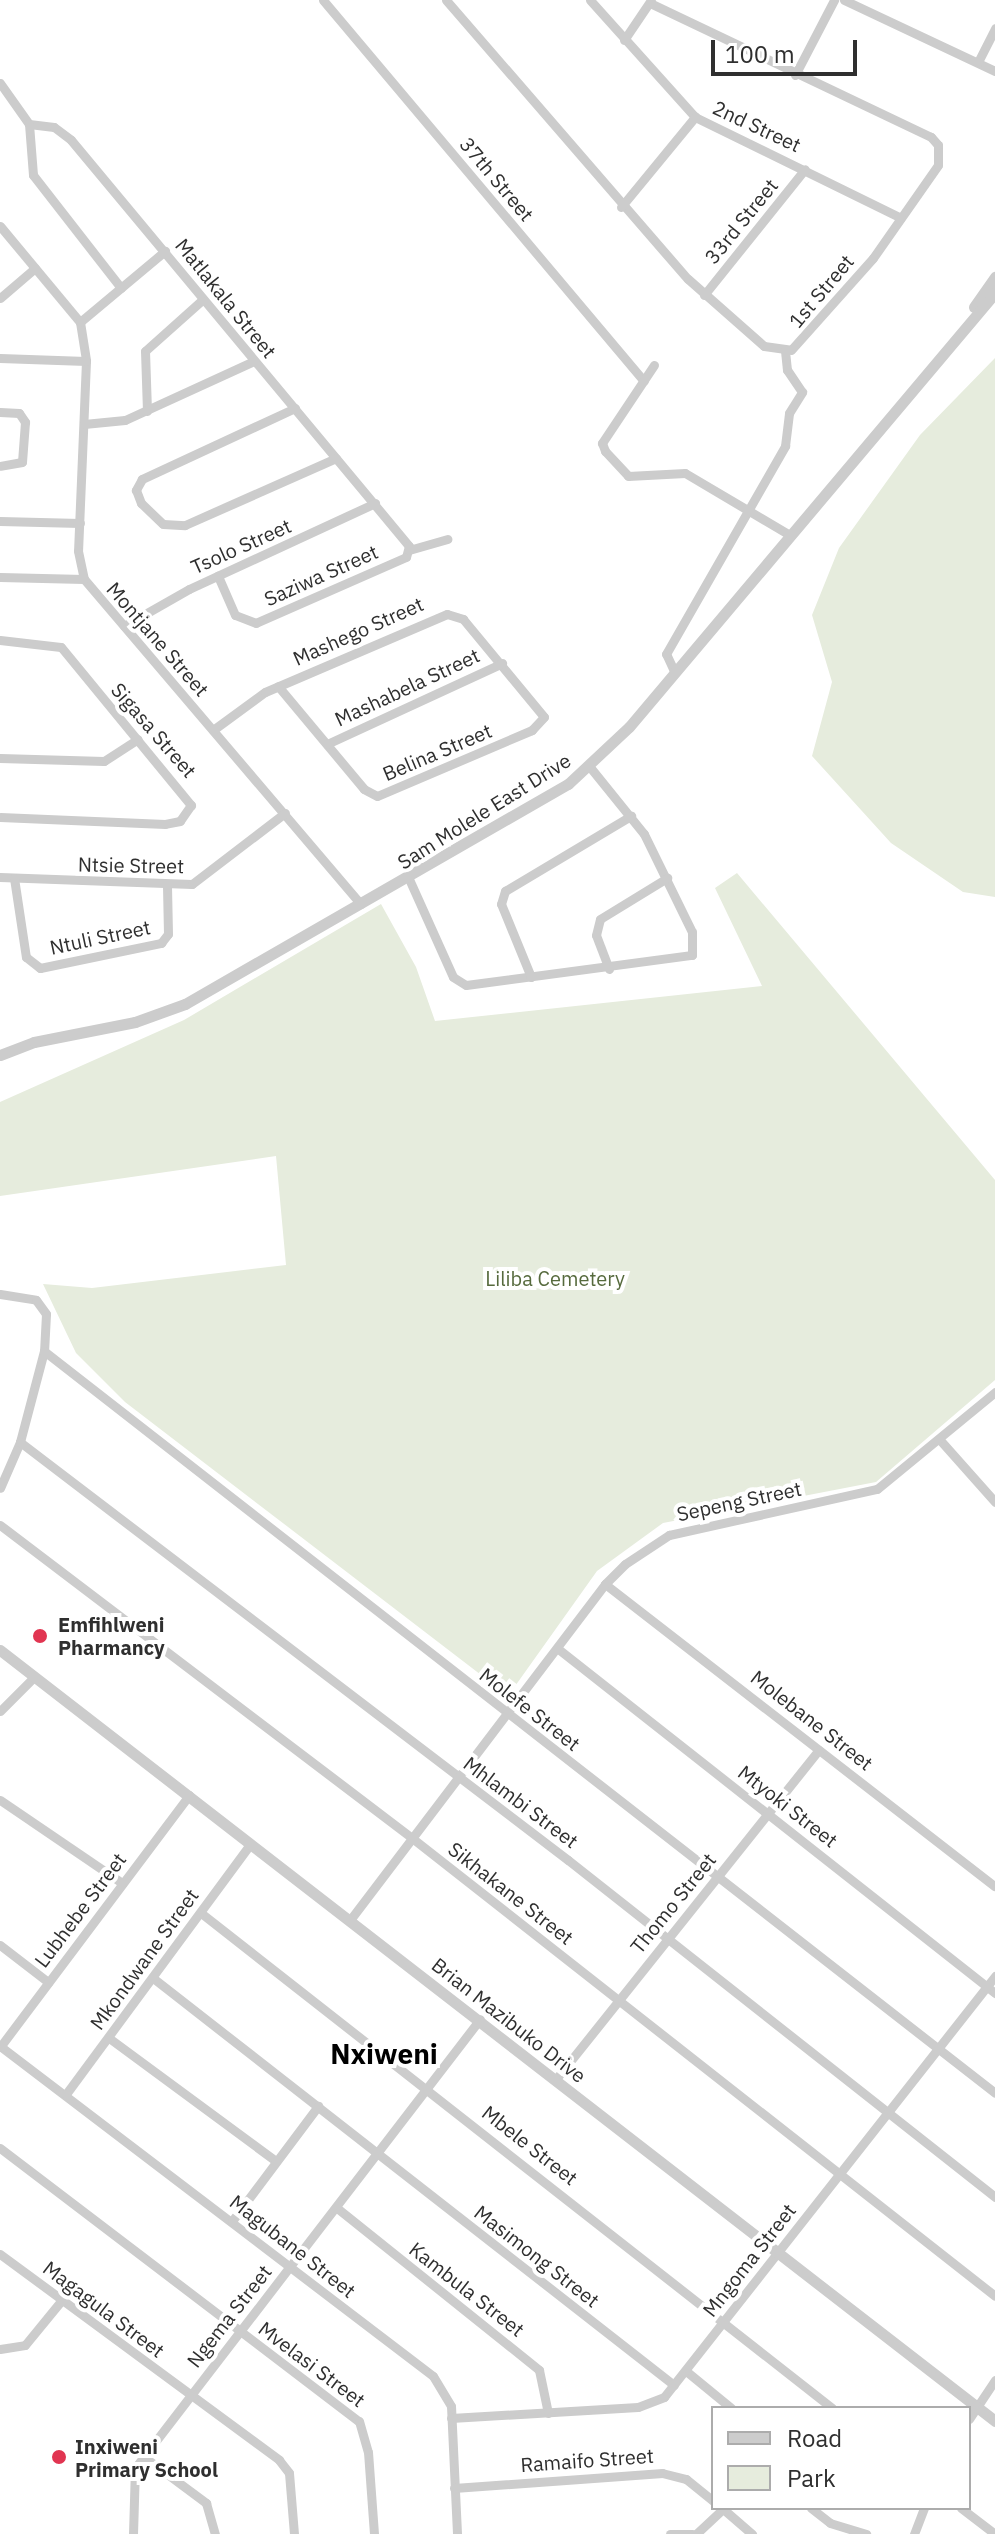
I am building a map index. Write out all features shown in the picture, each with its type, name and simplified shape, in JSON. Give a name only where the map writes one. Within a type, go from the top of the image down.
[{"type":"street","name":"37th Street","points":[[323,0],[644,381]]},
{"type":"street","name":"1st Street","points":[[446,0],[621,207],[704,295],[764,346],[785,351],[809,335],[901,218],[940,161],[936,141],[795,75],[651,2]]},
{"type":"street","name":"2nd Street","points":[[590,0],[695,117],[901,218]]},
{"type":"street","points":[[795,75],[834,0]]},
{"type":"street","points":[[844,0],[995,71]]},
{"type":"street","points":[[624,40],[651,2]]},
{"type":"street","points":[[978,62],[995,28]]},
{"type":"street","points":[[0,83],[3,95],[29,124],[33,175],[121,288]]},
{"type":"street","points":[[621,207],[695,117]]},
{"type":"street","name":"Matlakala Street","points":[[29,124],[63,131],[375,503],[409,548]]},
{"type":"street","name":"33rd Street","points":[[704,295],[805,169]]},
{"type":"street","points":[[0,226],[80,322],[165,251]]},
{"type":"street","points":[[0,298],[35,268]]},
{"type":"street","name":"Sam Molele East Drive","points":[[964,326],[995,277]]},
{"type":"street","name":"Sam Molele East Drive","points":[[0,1055],[158,1015],[223,985],[409,879],[590,767],[675,673],[964,326],[995,293]]},
{"type":"street","points":[[147,411],[145,351],[202,300]]},
{"type":"street","name":"Montjane Street","points":[[80,322],[86,361],[80,523],[84,579],[361,904]]},
{"type":"street","points":[[675,673],[666,654],[777,467],[789,413],[801,395],[787,370],[785,351]]},
{"type":"street","points":[[0,358],[86,361]]},
{"type":"street","points":[[84,424],[125,420],[254,361]]},
{"type":"street","points":[[654,365],[602,443],[605,451],[628,476],[685,473],[753,509],[790,535]]},
{"type":"street","points":[[295,408],[142,479],[136,490],[141,503],[163,524],[185,525],[336,458]]},
{"type":"street","points":[[0,412],[19,413],[25,422],[22,462],[0,466]]},
{"type":"street","name":"Tsolo Street","points":[[124,626],[218,576],[375,503]]},
{"type":"street","points":[[0,521],[80,523]]},
{"type":"street","name":"Saziwa Street","points":[[218,576],[235,615],[256,623],[406,557],[409,548],[447,539]]},
{"type":"street","points":[[0,577],[84,579]]},
{"type":"street","name":"Mashego Street","points":[[213,730],[278,686],[447,614],[463,619],[540,706]]},
{"type":"street","name":"Sigasa Street","points":[[0,640],[61,647],[188,798],[188,812],[180,821],[0,817]]},
{"type":"street","name":"Mashabela Street","points":[[327,744],[502,663]]},
{"type":"street","name":"Belina Street","points":[[278,686],[364,789],[385,795],[532,730],[544,717],[540,706]]},
{"type":"street","points":[[0,758],[104,761],[138,739]]},
{"type":"street","points":[[409,879],[456,980],[466,985],[609,969],[692,955],[692,932],[667,878],[631,816],[590,767]]},
{"type":"street","name":"Ntsie Street","points":[[0,877],[167,887],[199,881],[285,813]]},
{"type":"street","points":[[531,977],[501,904],[505,891],[631,816]]},
{"type":"street","name":"Ntuli Street","points":[[14,878],[26,957],[40,968],[161,943],[169,931],[167,887]]},
{"type":"street","points":[[609,969],[596,935],[600,919],[667,878]]},
{"type":"street","points":[[0,1294],[43,1306],[44,1351],[20,1442],[0,1488]]},
{"type":"street","name":"Molefe Street","points":[[44,1351],[995,2093]]},
{"type":"street","name":"Sepeng Street","points":[[350,1920],[605,1584],[669,1535],[877,1489],[995,1392]]},
{"type":"street","points":[[940,1440],[995,1502]]},
{"type":"street","name":"Mhlambi Street","points":[[20,1442],[668,1938],[995,2197]]},
{"type":"street","name":"Sikhakane Street","points":[[0,1525],[412,1838],[995,2296]]},
{"type":"street","name":"Molebane Street","points":[[605,1584],[995,1886]]},
{"type":"street","name":"Mtyoki Street","points":[[557,1648],[991,1990]]},
{"type":"street","name":"Brian Mazibuko Drive","points":[[0,1650],[995,2421]]},
{"type":"street","points":[[0,1711],[35,1676]]},
{"type":"street","name":"Thomo Street","points":[[556,2079],[819,1750]]},
{"type":"street","name":"Lubhebe Street","points":[[0,2046],[189,1795]]},
{"type":"street","points":[[0,1800],[122,1883]]},
{"type":"street","name":"Mkondwane Street","points":[[66,2094],[250,1844]]},
{"type":"street","name":"Mbele Street","points":[[201,1913],[428,2088],[829,2406]]},
{"type":"street","points":[[0,1945],[48,1982]]},
{"type":"street","name":"Mngoma Street","points":[[451,2418],[646,2406],[674,2385],[939,2047],[991,1990],[995,1976]]},
{"type":"street","name":"Masimong Street","points":[[153,1978],[674,2385]]},
{"type":"street","name":"Ngema Street","points":[[133,2534],[131,2484],[143,2456],[380,2153],[480,2019]]},
{"type":"street","points":[[109,2038],[276,2161]]},
{"type":"street","name":"Magubane Street","points":[[0,2046],[433,2376],[447,2395],[451,2418],[457,2534]]},
{"type":"street","points":[[232,2221],[318,2106]]},
{"type":"street","name":"Mvelasi Street","points":[[0,2148],[359,2421],[368,2452],[374,2534]]},
{"type":"street","name":"Kambula Street","points":[[337,2208],[539,2370],[548,2413]]},
{"type":"street","name":"Magagula Street","points":[[0,2254],[285,2466],[294,2534]]},
{"type":"street","points":[[0,2349],[25,2345],[61,2301]]},
{"type":"street","points":[[686,2371],[729,2406]]},
{"type":"street","points":[[971,2415],[995,2380]]},
{"type":"street","points":[[143,2456],[206,2503],[215,2534]]},
{"type":"street","name":"Ramaifo Street","points":[[454,2488],[662,2473],[686,2479],[711,2499]]},
{"type":"street","points":[[670,2534],[694,2534],[720,2510]]},
{"type":"street","points":[[724,2510],[752,2534]]},
{"type":"street","points":[[814,2510],[830,2523],[859,2533]]},
{"type":"street","points":[[914,2534],[923,2510]]},
{"type":"street","points":[[964,2510],[995,2534]]},
{"type":"green space","points":[[995,358],[995,897],[963,892],[891,843],[812,756],[832,682],[812,615],[839,548],[920,435]]},
{"type":"green space","name":"Liliba Cemetery","points":[[737,873],[995,1180],[995,1380],[876,1482],[663,1523],[597,1571],[513,1689],[502,1691],[125,1402],[76,1353],[43,1284],[92,1288],[286,1265],[276,1156],[0,1196],[0,1102],[184,1020],[381,904],[416,967],[435,1021],[762,986],[715,888]]},
{"type":"place","name":"Emfihlweni Pharmancy","points":[[40,1636]]},
{"type":"place","name":"Inxiweni Primary School","points":[[59,2457]]},
{"type":"district","name":"Nxiweni","points":[[384,2054]]}]
